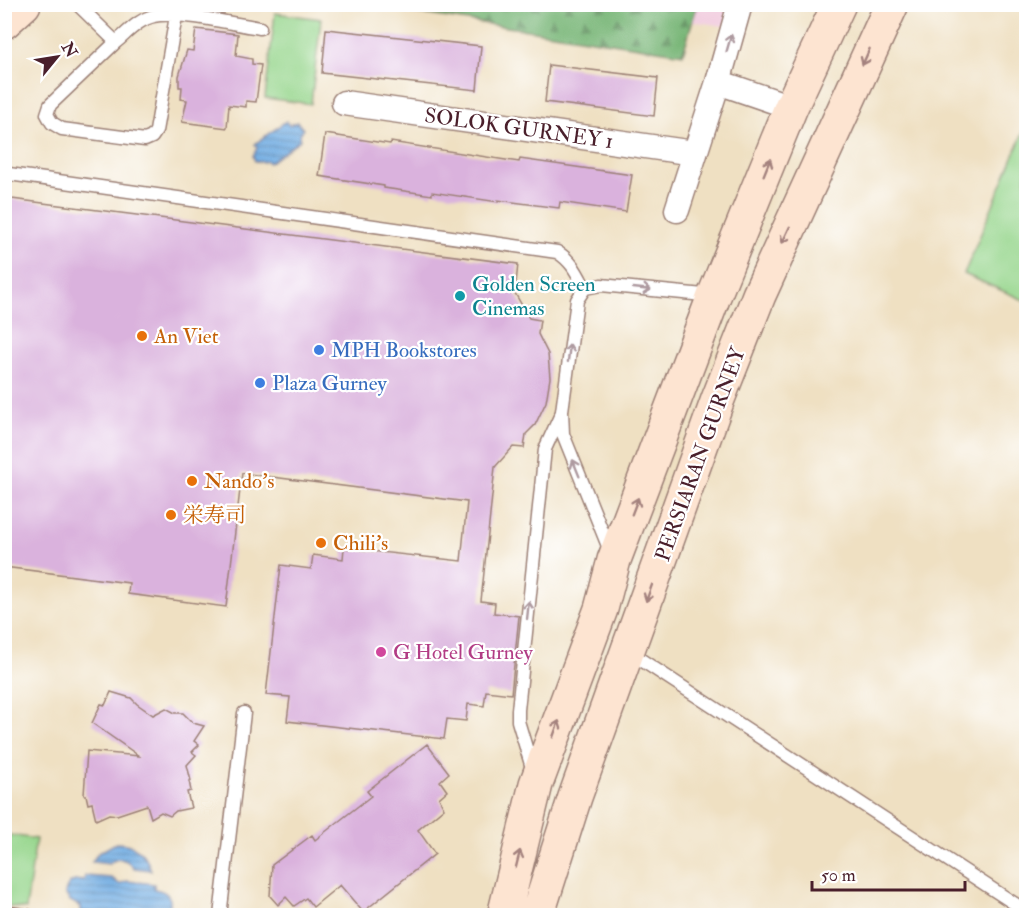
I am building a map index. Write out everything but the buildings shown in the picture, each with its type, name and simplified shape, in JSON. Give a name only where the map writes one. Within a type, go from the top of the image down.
[{"type":"main road","points":[[4,22],[24,4]]},
{"type":"main road","name":"PERSIARAN GURNEY","points":[[504,915],[536,784],[601,609],[614,561],[714,296],[791,107],[839,4]]},
{"type":"main road","name":"PERSIARAN GURNEY","points":[[537,915],[575,797],[718,399],[759,295],[892,4]]},
{"type":"main road","points":[[536,784],[575,797]]},
{"type":"street","points":[[677,210],[740,4]]},
{"type":"street","points":[[718,82],[791,107]]},
{"type":"street","name":"SOLOK GURNEY 1","points":[[344,103],[694,153]]},
{"type":"lane","points":[[77,4],[116,42]]},
{"type":"lane","points":[[176,16],[156,131],[152,137],[145,140],[62,129],[52,123],[47,114],[50,105],[116,42],[135,26],[153,16],[176,16],[260,28]]},
{"type":"lane","points":[[6,174],[557,252],[568,259],[585,288]]},
{"type":"lane","points":[[614,561],[563,434],[562,411],[575,308],[580,294],[585,288],[601,285],[714,296]]},
{"type":"lane","points":[[536,784],[518,721],[518,710],[545,449],[562,411]]},
{"type":"lane","points":[[628,651],[1026,911]]},
{"type":"lane","points":[[220,915],[243,713]]},
{"type":"lane","points":[[4,912],[28,915]]},
{"type":"shaded area","points":[[634,5],[741,5],[735,28],[634,12]]},
{"type":"green space","points":[[697,4],[683,54],[364,5]]},
{"type":"green space","points":[[275,13],[321,19],[311,104],[265,98]]},
{"type":"green space","points":[[1026,126],[1026,301],[964,274]]},
{"type":"green space","points":[[4,834],[36,839],[26,909],[5,906]]},
{"type":"water","points":[[286,121],[289,125],[297,122],[303,129],[299,136],[300,140],[269,163],[255,161],[253,156],[257,148],[255,144]]},
{"type":"water","points":[[116,843],[123,843],[138,850],[146,859],[151,870],[134,868],[122,860],[109,864],[92,862],[98,853]]},
{"type":"water","points":[[85,876],[112,878],[119,884],[127,881],[154,884],[154,889],[168,895],[169,910],[139,916],[81,912],[81,907],[69,900],[65,893],[70,884],[77,880],[84,881]]},
{"type":"place","name":"Golden Screen Cinemas","points":[[460,296]]},
{"type":"place","name":"An Viet","points":[[142,336]]},
{"type":"place","name":"MPH Bookstores","points":[[319,350]]},
{"type":"place","name":"Plaza Gurney","points":[[260,383]]},
{"type":"place","name":"Nando's","points":[[192,481]]},
{"type":"place","name":"栄寿司","points":[[171,515]]},
{"type":"place","name":"Chili's","points":[[321,543]]},
{"type":"place","name":"G Hotel Gurney","points":[[381,652]]}]
